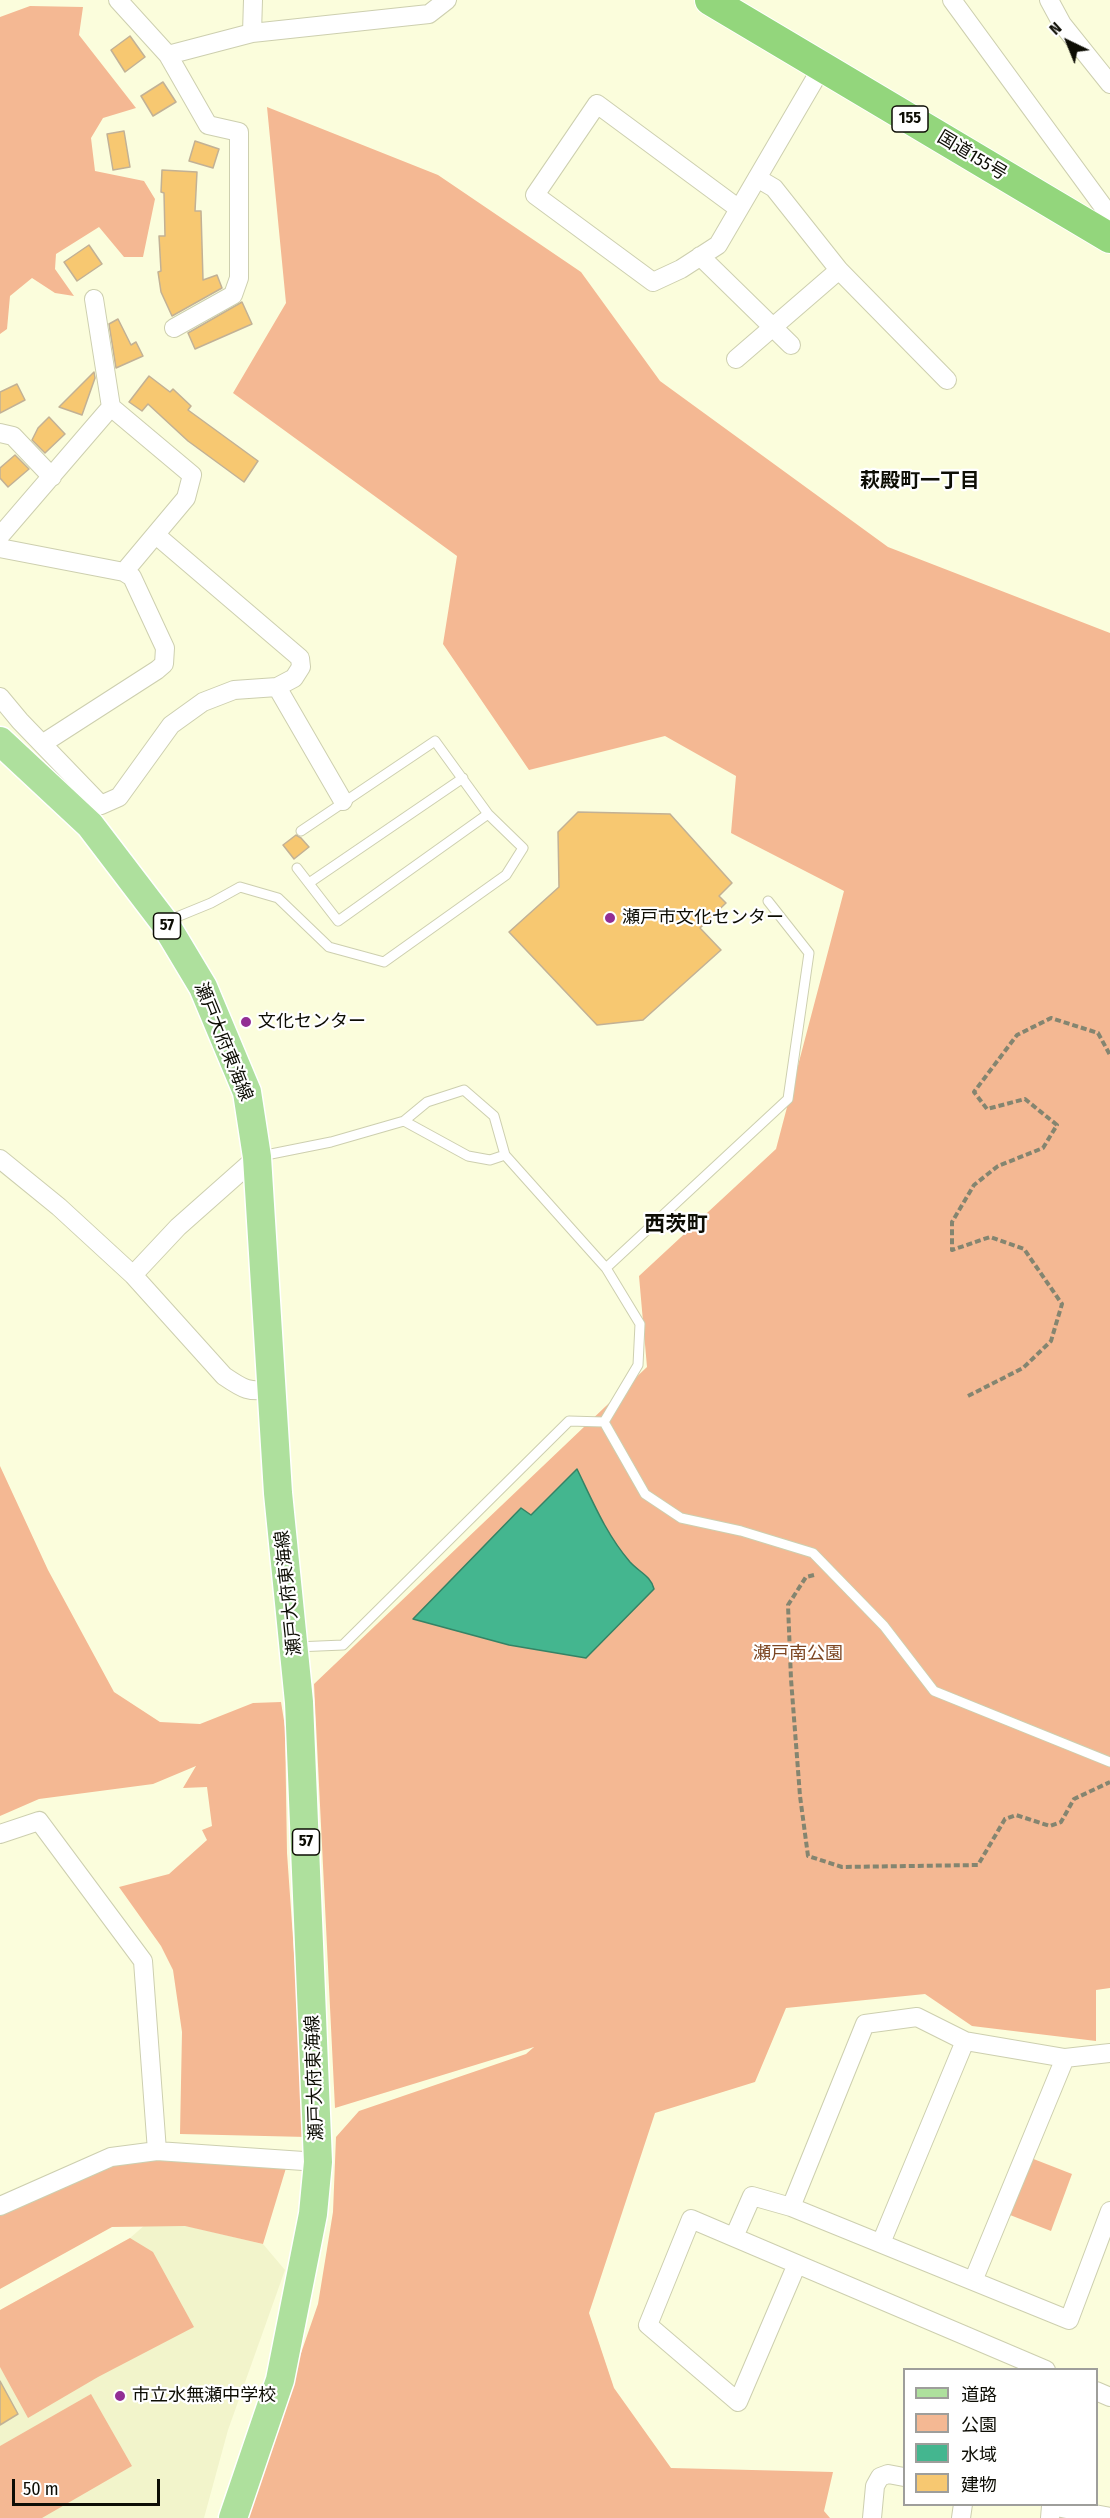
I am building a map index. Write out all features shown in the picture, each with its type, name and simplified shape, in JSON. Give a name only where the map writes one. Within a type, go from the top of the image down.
[{"type":"highway","name":"国道155号","points":[[711,0],[1110,238]]},
{"type":"main road","name":"瀬戸大府東海線","points":[[0,741],[90,825],[164,922],[203,987],[247,1092],[257,1157],[278,1493],[294,1647],[308,1872],[318,2162],[313,2214],[280,2380],[233,2518]]},
{"type":"street","points":[[118,0],[168,55],[208,125],[238,132],[239,278],[233,295],[174,328]]},
{"type":"street","points":[[252,33],[253,0]]},
{"type":"street","points":[[168,55],[252,33],[429,14],[447,0]]},
{"type":"street","points":[[952,0],[1110,216]]},
{"type":"street","points":[[1049,0],[1062,24],[1110,84]]},
{"type":"street","points":[[739,209],[597,104],[535,195],[653,282],[681,269],[718,245],[822,67]]},
{"type":"street","points":[[757,178],[774,188],[839,270],[948,380]]},
{"type":"street","points":[[700,256],[791,345]]},
{"type":"street","points":[[736,359],[839,270]]},
{"type":"street","points":[[94,299],[111,407],[192,475],[186,498],[124,572]]},
{"type":"street","points":[[0,536],[111,407]]},
{"type":"street","points":[[0,433],[13,436],[52,477]]},
{"type":"street","points":[[0,697],[101,805],[119,797],[171,724],[203,702],[234,690],[277,687],[294,678],[301,667],[300,658],[156,535]]},
{"type":"street","points":[[0,548],[124,572],[132,577],[165,648],[164,664],[42,744]]},
{"type":"street","points":[[277,687],[343,801]]},
{"type":"street","points":[[133,1275],[178,1227],[257,1157]]},
{"type":"street","points":[[0,1159],[59,1207],[133,1275],[224,1376],[240,1387],[254,1392],[272,1389]]},
{"type":"street","points":[[0,1834],[39,1821],[143,1961],[157,2151]]},
{"type":"street","points":[[791,2207],[865,2024],[917,2016],[965,2041],[1065,2058],[1110,2053]]},
{"type":"street","points":[[881,2243],[965,2041]]},
{"type":"street","points":[[973,2281],[1065,2058]]},
{"type":"street","points":[[0,2206],[111,2157],[157,2151],[318,2162]]},
{"type":"street","points":[[734,2237],[752,2196],[791,2207],[1069,2320],[1110,2211]]},
{"type":"street","points":[[797,2264],[738,2402],[648,2325],[691,2219],[797,2264],[1020,2365],[1036,2368]]},
{"type":"street","points":[[872,2518],[875,2486],[880,2477],[888,2474],[903,2477]]},
{"type":"street","points":[[1050,2518],[1051,2506],[1110,2517]]},
{"type":"lane","points":[[164,922],[211,903],[240,887],[278,898],[329,947],[384,962],[506,875],[523,848],[489,814],[435,741],[301,831]]},
{"type":"lane","points":[[309,883],[463,778]]},
{"type":"lane","points":[[297,868],[338,921],[489,814]]},
{"type":"lane","points":[[606,1268],[788,1099],[809,953],[768,901]]},
{"type":"lane","points":[[257,1157],[331,1142],[404,1121],[427,1102],[464,1090],[494,1116],[505,1155],[606,1268],[639,1324],[638,1365],[604,1422]]},
{"type":"lane","points":[[404,1121],[468,1156],[490,1160],[505,1155]]},
{"type":"lane","points":[[294,1647],[343,1645],[569,1421],[604,1422]]},
{"type":"lane","points":[[604,1422],[645,1494],[681,1518],[741,1530],[813,1553],[884,1626],[934,1690],[1110,1762]]},
{"type":"path","points":[[968,1396],[1023,1368],[1051,1341],[1062,1304],[1024,1249],[990,1237],[952,1250],[952,1222],[974,1185],[998,1166],[1044,1148],[1057,1125],[1025,1099],[987,1109],[974,1092],[1017,1035],[1051,1018],[1098,1033],[1110,1055]]},
{"type":"path","points":[[829,1570],[806,1577],[788,1605],[800,1796],[808,1856],[843,1867],[978,1865],[1005,1819],[1016,1815],[1050,1826],[1061,1822],[1074,1799],[1110,1782]]},
{"type":"shaded area","name":"市立水無瀬中学校","points":[[153,2218],[263,2244],[285,2270],[228,2430],[204,2518],[0,2518],[0,2310],[130,2238]]},
{"type":"green space","points":[[30,6],[83,7],[79,35],[136,108],[103,118],[91,138],[95,171],[144,181],[155,199],[143,257],[124,257],[99,227],[56,254],[55,269],[74,296],[55,293],[32,278],[10,296],[7,329],[0,334],[0,17]]},
{"type":"green space","name":"瀬戸南公園","points":[[267,107],[438,175],[581,272],[660,381],[888,547],[1110,633],[1110,1988],[1096,1990],[1096,2041],[972,2026],[925,1994],[786,2008],[755,2082],[655,2113],[589,2313],[614,2388],[671,2468],[833,2472],[824,2511],[830,2518],[244,2518],[318,2304],[333,2212],[336,2137],[359,2111],[526,2054],[534,2047],[335,2108],[314,1684],[647,1367],[639,1276],[776,1149],[844,891],[731,833],[736,776],[665,736],[529,770],[443,644],[457,556],[233,393],[286,303]]},
{"type":"green space","points":[[0,1466],[48,1570],[114,1692],[160,1722],[200,1724],[253,1703],[281,1702],[285,1727],[287,1853],[307,2137],[180,2134],[182,2032],[173,1970],[161,1946],[119,1887],[169,1874],[207,1840],[202,1830],[212,1826],[207,1787],[183,1788],[196,1766],[153,1784],[39,1799],[0,1816]]},
{"type":"green space","points":[[138,2154],[286,2168],[263,2244],[185,2226],[112,2227],[0,2289],[0,2212]]},
{"type":"green space","points":[[1031,2158],[1072,2174],[1051,2231],[1010,2215]]},
{"type":"green space","points":[[130,2238],[153,2252],[194,2327],[98,2377],[28,2418],[0,2367],[0,2310]]},
{"type":"green space","points":[[91,2394],[132,2466],[42,2518],[0,2518],[0,2446]]},
{"type":"water","points":[[577,1469],[614,1540],[630,1562],[650,1581],[654,1589],[586,1658],[509,1645],[413,1619],[521,1508],[531,1515]]},
{"type":"building","points":[[130,36],[145,57],[125,72],[111,50]]},
{"type":"building","points":[[163,82],[176,102],[153,116],[141,96]]},
{"type":"building","points":[[124,131],[130,167],[113,170],[107,134]]},
{"type":"building","points":[[195,141],[219,149],[213,168],[189,161]]},
{"type":"building","points":[[162,170],[197,172],[195,211],[201,211],[203,280],[217,275],[222,288],[172,316],[161,292],[158,272],[161,271],[159,236],[165,236],[164,193],[161,192]]},
{"type":"building","points":[[89,245],[102,264],[77,281],[64,262]]},
{"type":"building","points":[[242,302],[252,324],[195,349],[188,333]]},
{"type":"building","points":[[118,319],[131,345],[136,342],[143,356],[116,368],[109,324]]},
{"type":"building","points":[[94,372],[95,378],[82,415],[59,407]]},
{"type":"building","points":[[149,376],[170,392],[173,389],[191,406],[188,410],[258,461],[244,482],[188,441],[148,404],[142,411],[129,402]]},
{"type":"building","points":[[17,384],[25,400],[0,413],[0,392]]},
{"type":"building","points":[[49,417],[65,434],[45,453],[32,440],[38,428]]},
{"type":"building","points":[[15,455],[29,469],[8,487],[0,478],[0,468]]},
{"type":"building","name":"瀬戸市文化センター","points":[[578,812],[670,814],[732,883],[719,896],[726,903],[700,928],[721,950],[643,1020],[597,1025],[509,932],[559,887],[558,832]]},
{"type":"building","points":[[296,835],[309,847],[294,859],[283,845]]},
{"type":"building","points":[[0,2381],[18,2414],[0,2425]]},
{"type":"place","name":"瀬戸市文化センター","points":[[610,918]]},
{"type":"place","name":"文化センター","points":[[246,1022]]},
{"type":"place","name":"市立水無瀬中学校","points":[[120,2396]]},
{"type":"district","name":"萩殿町一丁目","points":[[920,481]]},
{"type":"district","name":"西茨町","points":[[676,1225]]}]
